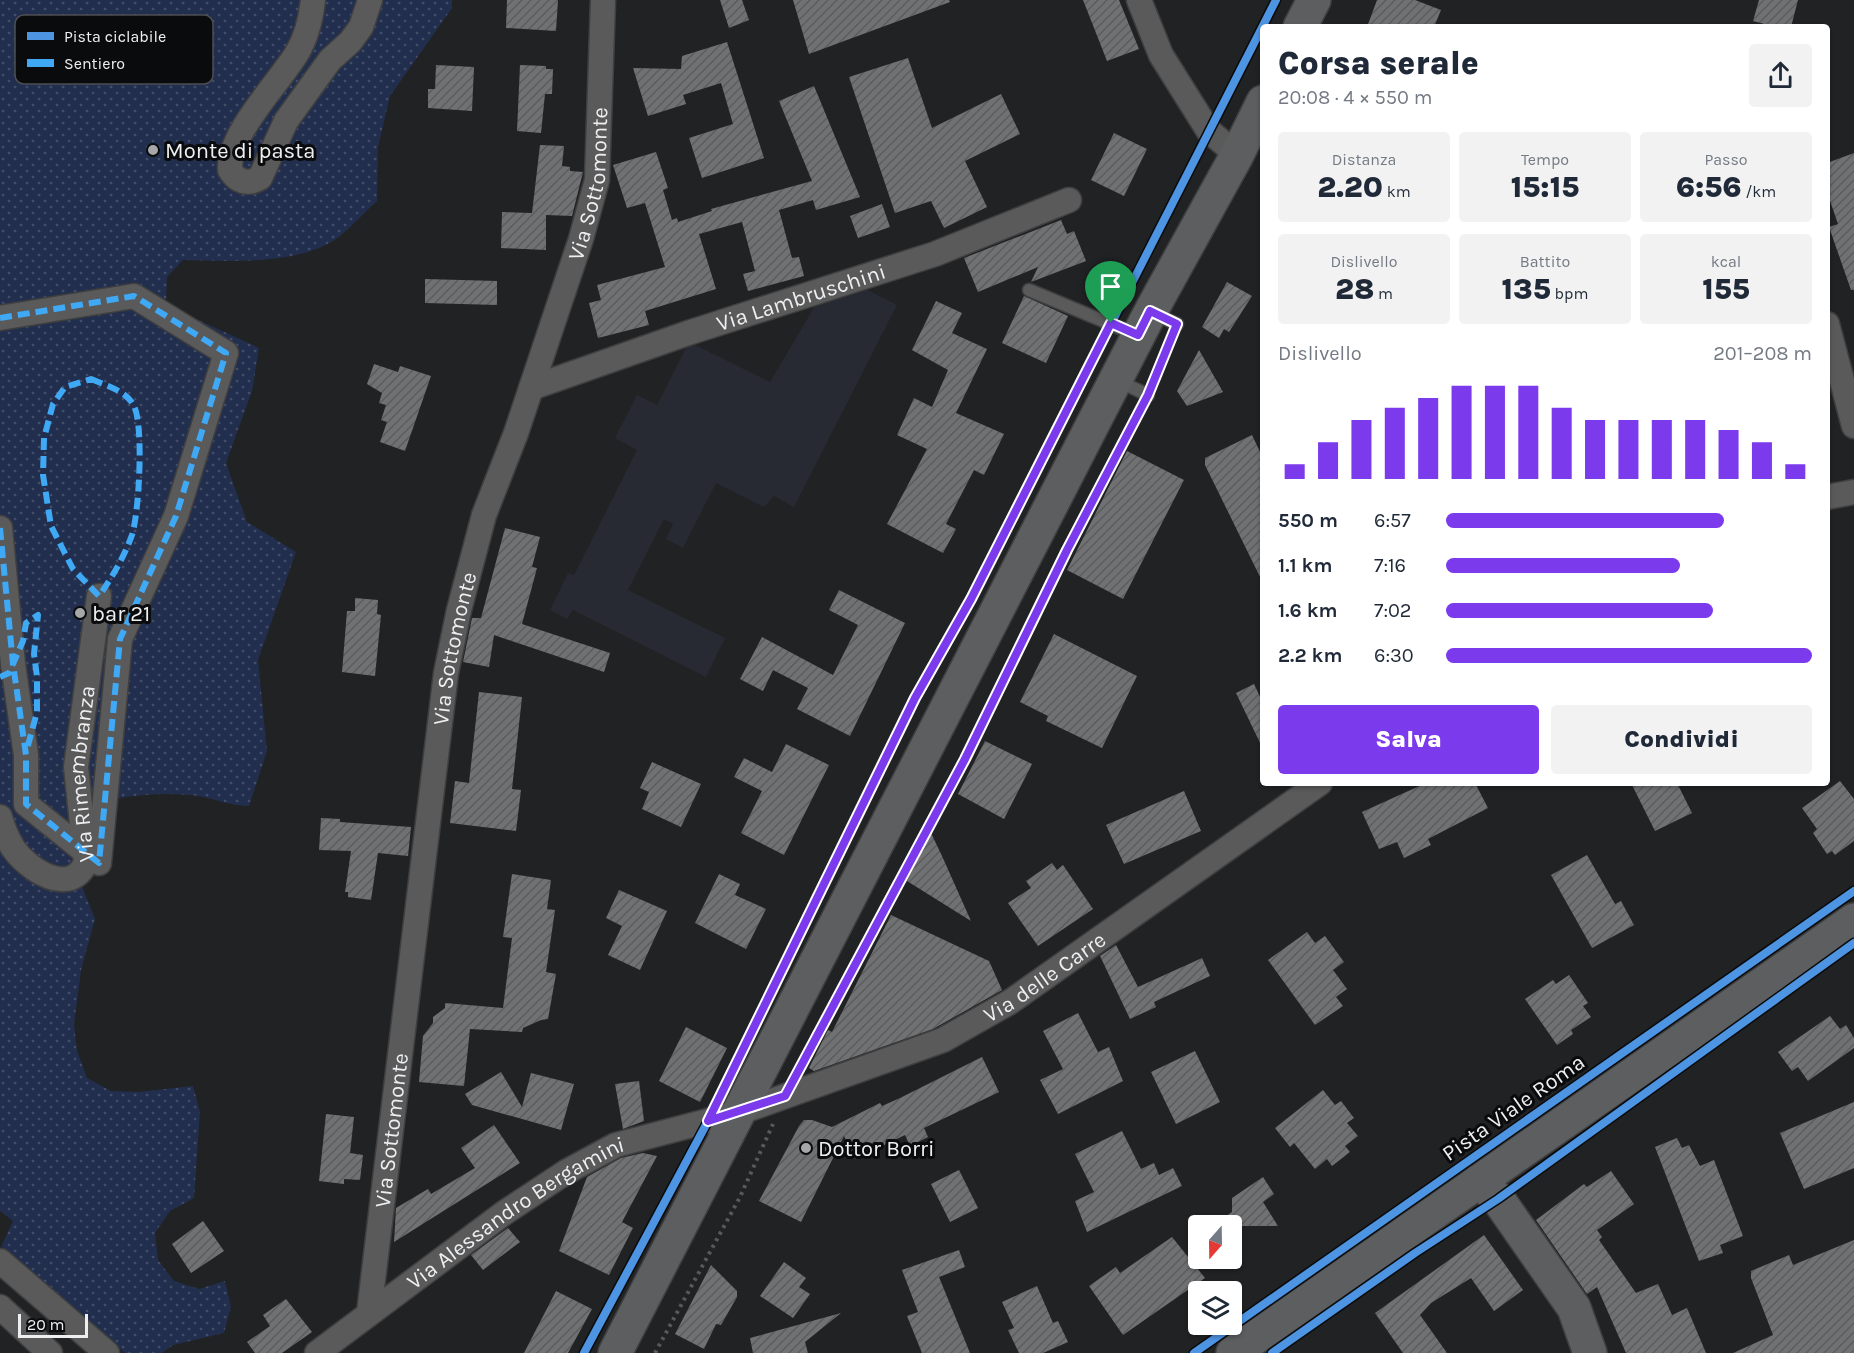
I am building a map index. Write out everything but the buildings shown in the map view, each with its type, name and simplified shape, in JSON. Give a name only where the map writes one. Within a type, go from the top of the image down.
[{"type":"main road","points":[[1302,24],[1314,0]]},
{"type":"main road","points":[[615,1353],[1116,380],[1155,324],[1260,108]]},
{"type":"main road","points":[[1233,1353],[1854,920]]},
{"type":"main road","points":[[1479,1181],[1498,1199],[1574,1308],[1590,1353]]},
{"type":"street","points":[[313,0],[310,18],[296,55],[245,127],[230,159],[230,170],[241,181],[248,183],[260,178],[286,121],[330,60],[350,42],[361,27],[370,0]]},
{"type":"street","name":"Via Sottomonte","points":[[369,1313],[446,673],[459,610],[484,515],[531,388],[581,239],[597,180],[603,0]]},
{"type":"street","points":[[1139,0],[1161,55],[1208,130],[1237,155]]},
{"type":"street","name":"Via Lambruschini","points":[[531,388],[688,333],[935,254],[1069,200]]},
{"type":"street","points":[[0,318],[134,296],[226,353],[176,516],[120,639],[99,863],[26,804],[26,755],[13,664],[0,528]]},
{"type":"street","points":[[1830,335],[1854,426]]},
{"type":"street","points":[[1830,496],[1854,492]]},
{"type":"street","name":"Via Rimembranza","points":[[0,817],[4,832],[14,849],[27,864],[50,877],[61,880],[73,878],[82,871],[86,862],[76,766],[99,596]]},
{"type":"street","name":"Via delle Carre","points":[[738,1113],[943,1040],[1010,1002],[1316,786]]},
{"type":"street","name":"Via Alessandro Bergamini","points":[[317,1353],[504,1213],[566,1172],[616,1145],[738,1113]]},
{"type":"street","points":[[0,1261],[107,1353]]},
{"type":"street","points":[[0,1306],[50,1353]]},
{"type":"lane","points":[[1029,290],[1155,324]]},
{"type":"lane","points":[[1116,380],[1148,395]]},
{"type":"path","points":[[655,1353],[740,1197],[785,1096],[965,759],[1067,550],[1148,395],[1155,324]]},
{"type":"shaded area","points":[[0,0],[452,0],[452,8],[390,96],[378,147],[377,201],[340,236],[306,253],[264,260],[183,260],[167,277],[166,305],[259,348],[252,391],[226,463],[247,522],[296,552],[258,660],[267,751],[249,806],[197,796],[158,794],[113,799],[68,809],[72,861],[95,919],[81,970],[74,1024],[77,1051],[87,1078],[111,1091],[138,1092],[193,1086],[200,1112],[194,1198],[170,1211],[155,1233],[158,1260],[174,1281],[199,1289],[225,1281],[231,1307],[224,1333],[173,1345],[162,1353],[125,1353],[1,1247],[13,1221],[0,1211]]},
{"type":"shaded area","points":[[856,284],[897,305],[794,507],[774,496],[764,507],[716,483],[683,548],[666,539],[673,524],[664,519],[628,590],[725,638],[706,677],[573,610],[567,619],[550,610],[568,573],[574,575],[637,450],[615,438],[637,395],[657,405],[689,342],[770,382],[819,299]]},
{"type":"marked path","points":[[0,318],[134,296],[226,353],[176,516],[120,639],[99,863],[26,804],[26,755],[13,664],[0,528]]},
{"type":"marked path","points":[[91,379],[115,389],[131,401],[137,416],[140,450],[135,524],[132,535],[118,566],[99,596],[73,569],[51,526],[43,475],[44,438],[53,404],[65,387],[91,379]]},
{"type":"marked path","points":[[0,677],[9,673],[23,641],[26,623],[38,615],[34,654],[37,677],[37,712],[27,749]]},
{"type":"cycle path","points":[[1264,24],[1276,0]]},
{"type":"cycle path","points":[[584,1353],[708,1121],[915,698],[971,599],[1260,31]]},
{"type":"cycle path","name":"Pista Viale Roma","points":[[1194,1353],[1854,891]]},
{"type":"cycle path","points":[[1272,1353],[1415,1253],[1498,1199],[1854,943]]},
{"type":"place","name":"Monte di pasta","points":[[153,150]]},
{"type":"place","name":"bar 21","points":[[80,613]]},
{"type":"place","name":"Dottor Borri","points":[[806,1148]]},
{"type":"route","points":[[1150,311],[1177,324],[1148,395],[1067,550],[965,759],[785,1096],[708,1121],[915,698],[971,599],[1111,323],[1138,335],[1150,311]]}]
